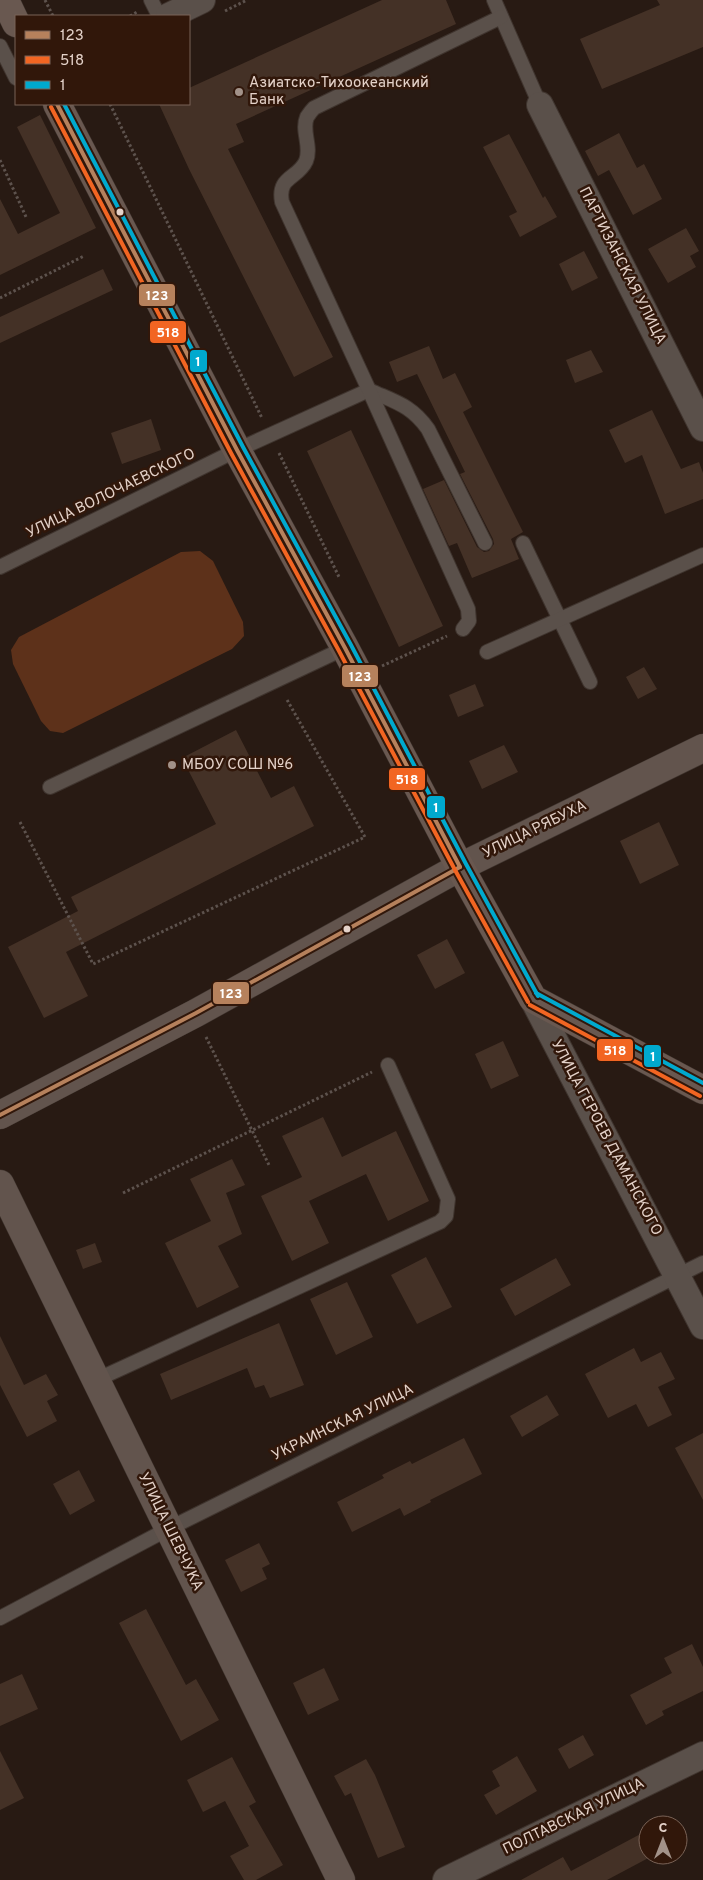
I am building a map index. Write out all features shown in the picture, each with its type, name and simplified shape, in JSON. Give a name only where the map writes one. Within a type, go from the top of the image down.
[{"type":"main road","points":[[5,0],[15,21]]},
{"type":"main road","name":"УЛИЦА ГЕРОЕВ ДАМАНСКОГО","points":[[58,105],[237,450],[345,648],[460,867],[533,999]]},
{"type":"main road","name":"УЛИЦА РЯБУХА","points":[[0,1115],[196,1013],[460,867],[703,748]]},
{"type":"main road","points":[[533,999],[703,1090]]},
{"type":"main road","name":"УЛИЦА ШЕВЧУКА","points":[[0,1184],[341,1880]]},
{"type":"street","points":[[171,15],[202,0]]},
{"type":"street","name":"ПАРТИЗАНСКАЯ УЛИЦА","points":[[540,105],[703,428]]},
{"type":"street","name":"УЛИЦА ГЕРОЕВ ДАМАНСКОГО","points":[[533,999],[703,1326]]},
{"type":"street","name":"ПОЛТАВСКАЯ УЛИЦА","points":[[446,1880],[703,1755]]},
{"type":"lane","points":[[151,0],[158,15]]},
{"type":"lane","points":[[494,0],[540,105]]},
{"type":"lane","points":[[463,629],[469,621],[468,609],[280,194],[282,186],[305,164],[308,154],[307,118],[314,108],[501,17]]},
{"type":"lane","points":[[0,46],[15,76]]},
{"type":"lane","points":[[369,390],[406,407],[419,416],[428,429],[485,543]]},
{"type":"lane","name":"УЛИЦА ВОЛОЧАЕВСКОГО","points":[[0,567],[237,450],[369,390]]},
{"type":"lane","points":[[523,542],[590,682]]},
{"type":"lane","points":[[487,652],[703,555]]},
{"type":"lane","points":[[50,787],[277,682],[296,670],[345,648]]},
{"type":"lane","points":[[96,1380],[431,1227],[446,1216],[448,1199],[388,1064]]},
{"type":"lane","name":"УКРАИНСКАЯ УЛИЦА","points":[[0,1618],[168,1529],[703,1263]]},
{"type":"path","points":[[45,0],[52,15]]},
{"type":"path","points":[[110,105],[339,578]]},
{"type":"path","points":[[0,160],[27,219]]},
{"type":"path","points":[[0,298],[84,256]]},
{"type":"path","points":[[378,658],[382,666],[463,629]]},
{"type":"path","points":[[20,822],[93,964],[365,836],[277,682]]},
{"type":"path","points":[[196,1013],[269,1165]]},
{"type":"path","points":[[123,1193],[388,1064]]},
{"type":"shaded area","points":[[200,551],[213,561],[243,622],[244,636],[232,649],[63,733],[50,731],[41,721],[13,664],[11,650],[19,637],[181,552]]},
{"type":"building","points":[[382,0],[446,0],[456,24],[236,124],[244,142],[228,149],[333,357],[294,377],[189,169],[159,105],[190,105],[190,88]]},
{"type":"building","points":[[657,0],[703,0],[703,47],[602,89],[580,39],[660,5]]},
{"type":"building","points":[[40,115],[96,228],[0,275],[0,199],[18,234],[60,213],[17,127]]},
{"type":"building","points":[[619,133],[637,168],[644,164],[662,199],[633,215],[609,170],[598,176],[585,151]]},
{"type":"building","points":[[509,134],[543,198],[545,196],[557,217],[520,237],[509,216],[517,212],[483,147]]},
{"type":"building","points":[[686,228],[699,251],[690,256],[696,267],[668,283],[648,249]]},
{"type":"building","points":[[584,251],[598,278],[572,291],[559,264]]},
{"type":"building","points":[[103,269],[113,290],[0,343],[0,317]]},
{"type":"building","points":[[429,346],[443,379],[455,373],[472,407],[463,412],[523,532],[511,539],[519,559],[472,578],[457,543],[449,546],[423,489],[444,480],[477,547],[484,552],[489,551],[494,544],[493,539],[460,474],[465,472],[417,374],[397,382],[389,362]]},
{"type":"building","points":[[591,350],[603,372],[575,383],[566,360]]},
{"type":"building","points":[[652,410],[681,469],[699,462],[703,473],[703,499],[665,514],[642,455],[625,463],[609,430]]},
{"type":"building","points":[[151,419],[161,450],[122,464],[111,433]]},
{"type":"building","points":[[351,430],[443,626],[399,647],[307,451]]},
{"type":"building","points":[[644,667],[657,689],[638,699],[626,677]]},
{"type":"building","points":[[475,684],[484,706],[458,717],[449,695]]},
{"type":"building","points":[[236,730],[271,798],[294,786],[314,826],[66,952],[88,996],[44,1018],[8,947],[78,911],[71,897],[216,824],[182,758]]},
{"type":"building","points":[[504,745],[518,772],[482,789],[469,761]]},
{"type":"building","points":[[659,822],[679,865],[640,884],[620,841]]},
{"type":"building","points":[[447,939],[465,973],[435,989],[417,955]]},
{"type":"building","points":[[503,1041],[519,1076],[491,1089],[475,1054]]},
{"type":"building","points":[[323,1117],[342,1157],[396,1131],[429,1201],[388,1221],[366,1174],[309,1201],[329,1243],[292,1261],[261,1196],[302,1177],[282,1136]]},
{"type":"building","points":[[232,1159],[245,1185],[226,1193],[242,1234],[218,1246],[239,1287],[197,1308],[165,1243],[211,1221],[190,1179]]},
{"type":"building","points":[[95,1243],[102,1262],[83,1269],[76,1250]]},
{"type":"building","points":[[426,1257],[452,1307],[417,1324],[391,1275]]},
{"type":"building","points":[[556,1258],[571,1285],[515,1316],[500,1289]]},
{"type":"building","points":[[347,1282],[373,1337],[336,1355],[310,1299]]},
{"type":"building","points":[[279,1323],[304,1385],[270,1398],[264,1385],[255,1388],[247,1368],[171,1400],[160,1374]]},
{"type":"building","points":[[0,1336],[24,1385],[46,1374],[58,1395],[47,1401],[57,1421],[27,1437],[0,1385]]},
{"type":"building","points":[[634,1348],[641,1362],[661,1352],[675,1379],[658,1387],[672,1415],[648,1427],[636,1404],[608,1418],[585,1374]]},
{"type":"building","points":[[547,1395],[559,1415],[522,1437],[510,1416]]},
{"type":"building","points":[[703,1433],[703,1500],[675,1448]]},
{"type":"building","points":[[464,1438],[482,1474],[430,1500],[431,1502],[404,1516],[400,1508],[352,1532],[337,1502],[384,1478],[382,1475],[410,1461],[412,1464]]},
{"type":"building","points":[[79,1470],[95,1501],[70,1515],[53,1484]]},
{"type":"building","points":[[259,1543],[270,1564],[262,1568],[267,1579],[241,1592],[225,1560]]},
{"type":"building","points":[[146,1609],[186,1685],[196,1679],[219,1720],[181,1741],[119,1623]]},
{"type":"building","points":[[692,1644],[703,1667],[703,1691],[662,1711],[664,1715],[646,1725],[630,1695],[672,1673],[664,1658]]},
{"type":"building","points":[[324,1668],[339,1700],[308,1715],[293,1683]]},
{"type":"building","points":[[22,1674],[38,1709],[0,1726],[0,1684]]},
{"type":"building","points":[[583,1735],[594,1755],[569,1769],[558,1749]]},
{"type":"building","points":[[0,1751],[24,1798],[0,1810]]},
{"type":"building","points":[[517,1756],[537,1791],[496,1815],[484,1795],[500,1786],[492,1771]]},
{"type":"building","points":[[232,1757],[256,1802],[249,1806],[283,1865],[256,1880],[244,1880],[230,1856],[249,1846],[225,1801],[203,1812],[187,1780]]},
{"type":"building","points":[[366,1759],[375,1775],[405,1847],[378,1858],[351,1793],[345,1796],[334,1776]]},
{"type":"building","points":[[638,1835],[638,1864],[607,1880],[521,1880],[563,1857],[571,1871]]},
{"type":"transit line","name":"123","points":[[58,105],[237,450],[345,648],[460,867]]},
{"type":"transit line","name":"1","points":[[65,105],[243,447],[538,996]]},
{"type":"transit line","name":"518","points":[[51,107],[231,453],[528,1002]]},
{"type":"transit line","name":"123","points":[[0,1115],[196,1013],[460,867]]},
{"type":"transit line","name":"1","points":[[536,993],[703,1083]]},
{"type":"transit line","name":"518","points":[[530,1005],[700,1096]]},
{"type":"place","name":"Азиатско-Тихоокеанский Банк","points":[[239,92]]},
{"type":"place","name":"МБОУ СОШ №6","points":[[172,765]]}]
